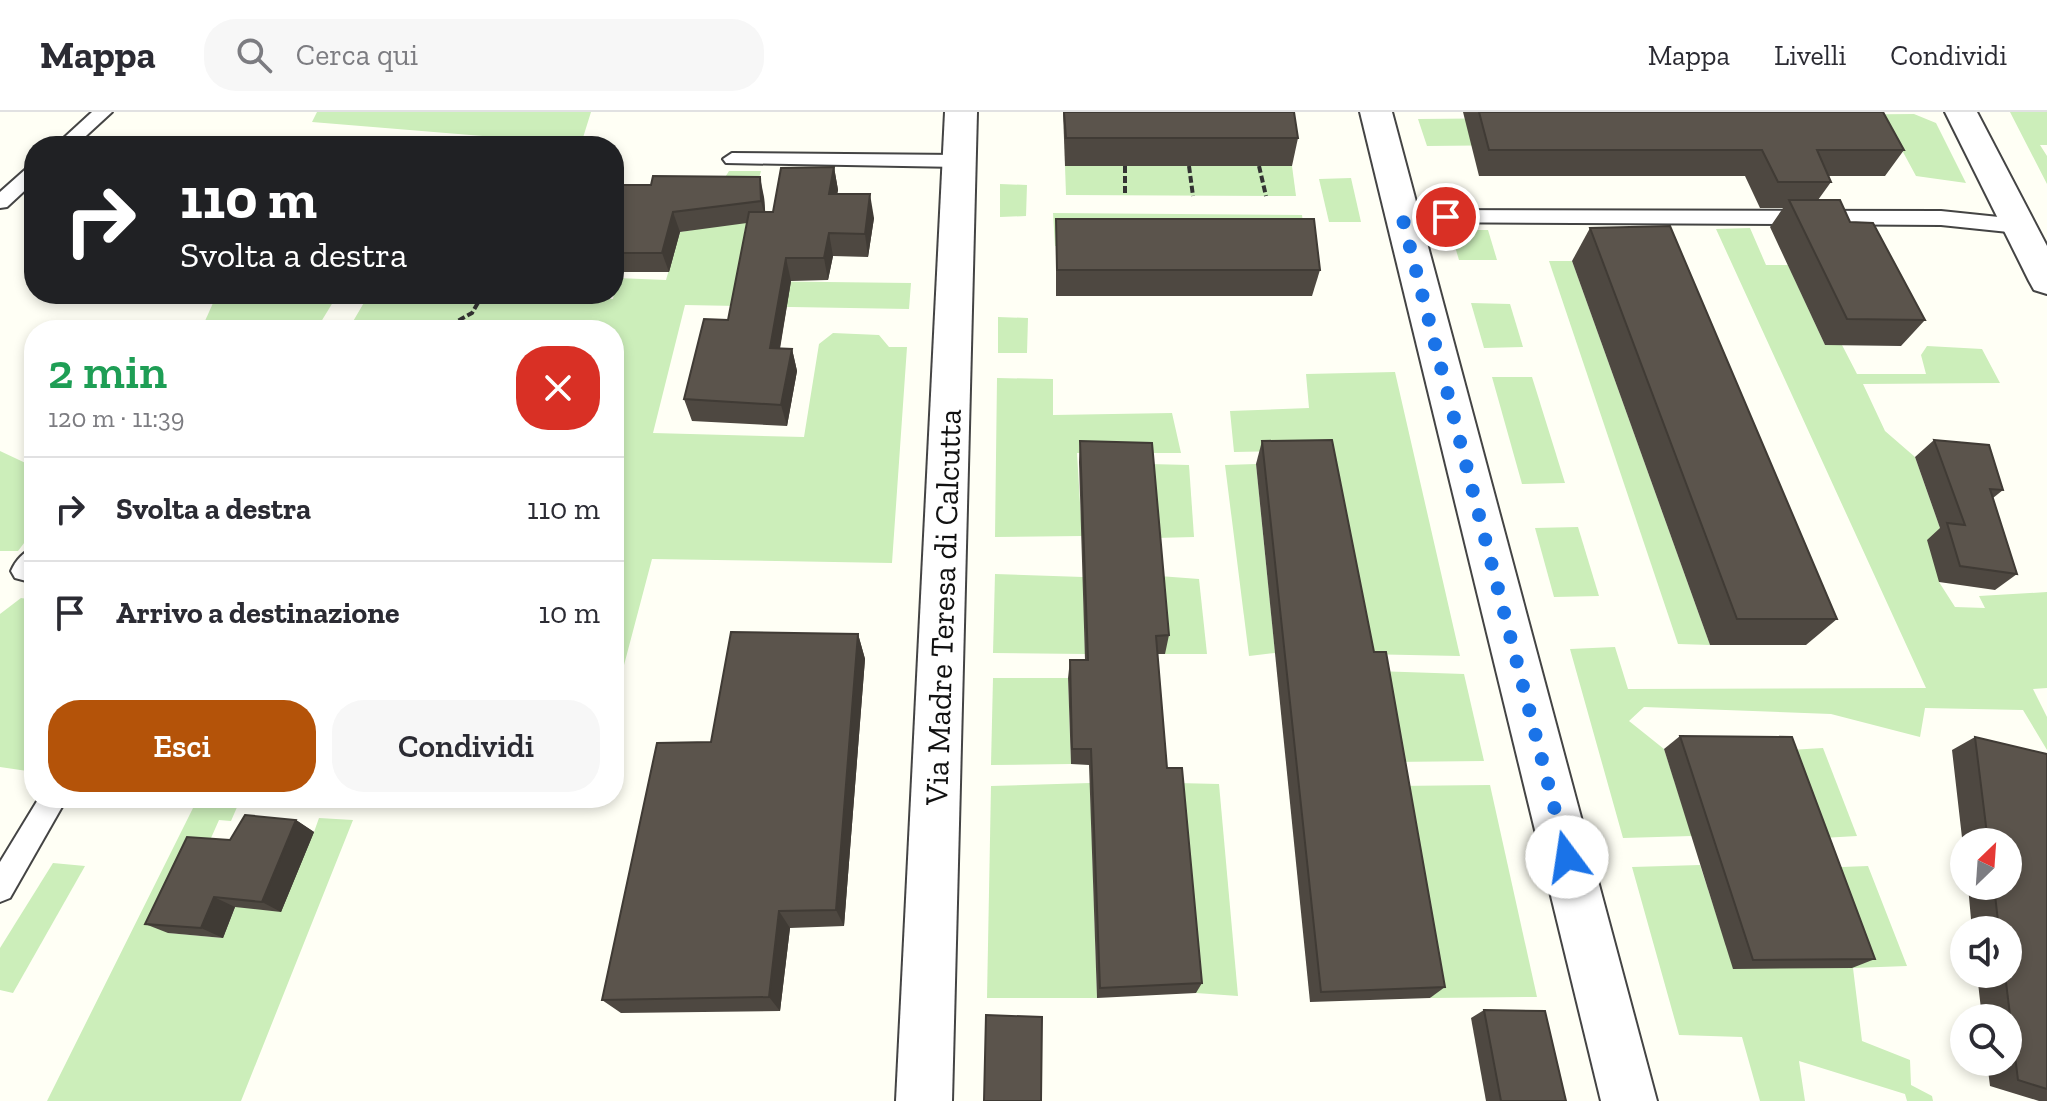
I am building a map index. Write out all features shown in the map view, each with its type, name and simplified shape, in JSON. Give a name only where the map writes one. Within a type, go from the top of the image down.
[{"type":"street","name":"Via Madre Teresa di Calcutta","points":[[924,1101],[961,112]]},
{"type":"street","points":[[1376,112],[1629,1101]]},
{"type":"street","points":[[1961,112],[2037,255]]},
{"type":"lane","points":[[75,136],[103,112]]},
{"type":"lane","points":[[732,159],[959,161]]},
{"type":"lane","points":[[0,202],[24,181]]},
{"type":"lane","points":[[1402,216],[1941,218],[2037,255]]},
{"type":"lane","points":[[0,888],[48,808]]},
{"type":"path","points":[[1125,166],[1125,195]]},
{"type":"path","points":[[1189,166],[1193,196]]},
{"type":"path","points":[[1259,166],[1266,196]]},
{"type":"path","points":[[459,320],[472,313],[477,304]]},
{"type":"green space","points":[[317,112],[591,112],[584,136],[483,136],[312,122]]},
{"type":"green space","points":[[2010,112],[2047,112],[2047,145],[2040,145],[2047,156],[2047,184]]},
{"type":"green space","points":[[1914,114],[1936,123],[1966,183],[1916,176],[1897,141],[1427,146],[1418,119]]},
{"type":"green space","points":[[1065,166],[1292,166],[1296,196],[1066,195]]},
{"type":"green space","points":[[729,171],[761,171],[744,233],[755,235],[747,281],[911,283],[909,309],[685,305],[653,433],[804,437],[819,344],[833,333],[879,335],[889,347],[907,347],[892,563],[652,559],[624,665],[624,320],[354,320],[363,304],[624,304],[624,278],[666,280],[680,232],[692,230]]},
{"type":"green space","points":[[1351,178],[1361,222],[1329,222],[1319,179]]},
{"type":"green space","points":[[1000,184],[1027,185],[1026,216],[1000,217]]},
{"type":"green space","points":[[1053,213],[1302,215],[1306,246],[1055,246]]},
{"type":"green space","points":[[1750,228],[1766,265],[1788,265],[1825,345],[1842,345],[1857,374],[1926,374],[1921,355],[1927,346],[1982,349],[2000,383],[1863,384],[1885,431],[1915,457],[1945,542],[1939,582],[1955,607],[1985,608],[1979,596],[2047,592],[2047,688],[2033,689],[2047,717],[2047,750],[2023,710],[1925,708],[1920,737],[1831,714],[1644,707],[1629,721],[1664,749],[1692,836],[1623,838],[1570,649],[1615,647],[1628,689],[1926,688],[1716,229]]},
{"type":"green space","points":[[1450,230],[1488,230],[1497,260],[1459,260]]},
{"type":"green space","points":[[1549,261],[1572,261],[1710,645],[1678,644]]},
{"type":"green space","points":[[1471,303],[1510,304],[1523,347],[1484,348]]},
{"type":"green space","points":[[213,304],[332,304],[322,320],[205,320]]},
{"type":"green space","points":[[998,317],[1028,318],[1027,353],[998,353]]},
{"type":"green space","points":[[1395,372],[1460,656],[1360,654],[1322,450],[1234,452],[1230,411],[1309,408],[1306,374]]},
{"type":"green space","points":[[1492,377],[1532,377],[1565,483],[1522,484]]},
{"type":"green space","points":[[997,378],[1053,379],[1053,415],[1172,413],[1181,453],[1077,453],[1082,536],[995,537]]},
{"type":"green space","points":[[0,451],[24,462],[24,543],[18,551],[0,551]]},
{"type":"green space","points":[[1149,464],[1189,465],[1194,537],[1155,538]]},
{"type":"green space","points":[[1256,464],[1275,653],[1249,656],[1225,465]]},
{"type":"green space","points":[[1578,527],[1599,596],[1554,597],[1535,528]]},
{"type":"green space","points":[[995,574],[1083,577],[1085,654],[993,653]]},
{"type":"green space","points":[[1159,576],[1199,579],[1207,654],[1165,654]]},
{"type":"green space","points":[[24,598],[24,771],[0,767],[0,614]]},
{"type":"green space","points":[[1375,671],[1464,674],[1484,761],[1391,762]]},
{"type":"green space","points":[[993,678],[1068,678],[1071,764],[991,765]]},
{"type":"green space","points":[[1823,748],[1857,836],[1805,839],[1773,751]]},
{"type":"green space","points":[[1090,783],[1097,998],[987,998],[991,786]]},
{"type":"green space","points":[[1177,783],[1219,784],[1238,996],[1196,993]]},
{"type":"green space","points":[[1490,785],[1537,997],[1431,998],[1395,786]]},
{"type":"green space","points":[[193,808],[237,808],[231,821],[219,820],[169,933],[223,938],[235,907],[314,832],[319,818],[353,820],[241,1101],[47,1101]]},
{"type":"green space","points":[[53,863],[85,866],[13,993],[0,990],[0,948]]},
{"type":"green space","points":[[1700,865],[1734,969],[1816,868],[1868,866],[1907,966],[1853,968],[1862,1041],[1910,1060],[1911,1085],[1932,1096],[1933,1101],[1907,1101],[1905,1094],[1799,1061],[1805,1101],[1760,1101],[1742,1037],[1679,1035],[1632,867]]},
{"type":"building","points":[[1064,112],[1294,112],[1298,138],[1066,138]]},
{"type":"building","points":[[1479,112],[1883,112],[1904,150],[1817,150],[1831,182],[1778,182],[1762,150],[1489,150]]},
{"type":"building","points":[[834,167],[829,194],[870,194],[865,234],[829,233],[824,258],[786,258],[770,348],[792,349],[781,405],[684,399],[704,319],[728,320],[749,212],[773,212],[781,168]]},
{"type":"building","points":[[653,176],[760,177],[761,201],[673,212],[662,253],[624,253],[624,185],[651,185]]},
{"type":"building","points":[[1789,200],[1840,200],[1850,222],[1873,223],[1925,320],[1847,319]]},
{"type":"building","points":[[1056,219],[1314,219],[1320,270],[1057,270]]},
{"type":"building","points":[[1670,226],[1837,619],[1737,619],[1590,228]]},
{"type":"building","points":[[1332,440],[1374,652],[1386,652],[1445,987],[1321,992],[1262,441]]},
{"type":"building","points":[[1934,440],[1989,445],[2003,490],[1990,489],[2017,574],[1960,566],[1947,523],[1965,525]]},
{"type":"building","points":[[1080,441],[1152,443],[1169,635],[1156,636],[1167,768],[1182,768],[1202,983],[1100,988],[1091,749],[1072,749],[1070,660],[1088,660]]},
{"type":"building","points":[[731,632],[858,634],[836,910],[779,911],[769,997],[602,1000],[657,743],[711,742]]},
{"type":"building","points":[[1680,736],[1792,737],[1875,959],[1753,960]]},
{"type":"building","points":[[1975,737],[2047,754],[2047,1089],[2018,1080],[2018,1076],[2022,1076],[2022,1004],[2009,1004],[2007,988],[2022,988],[2022,916],[1997,916],[1996,900],[2022,900],[2022,828],[1986,828]]},
{"type":"building","points":[[245,815],[296,820],[262,902],[214,897],[201,928],[145,924],[187,837],[230,840]]},
{"type":"building","points":[[1484,1010],[1545,1011],[1566,1101],[1501,1101]]},
{"type":"building","points":[[986,1015],[1042,1017],[1041,1101],[984,1101]]},
{"type":"route","points":[[1446,217],[1402,216],[1567,857]]}]
